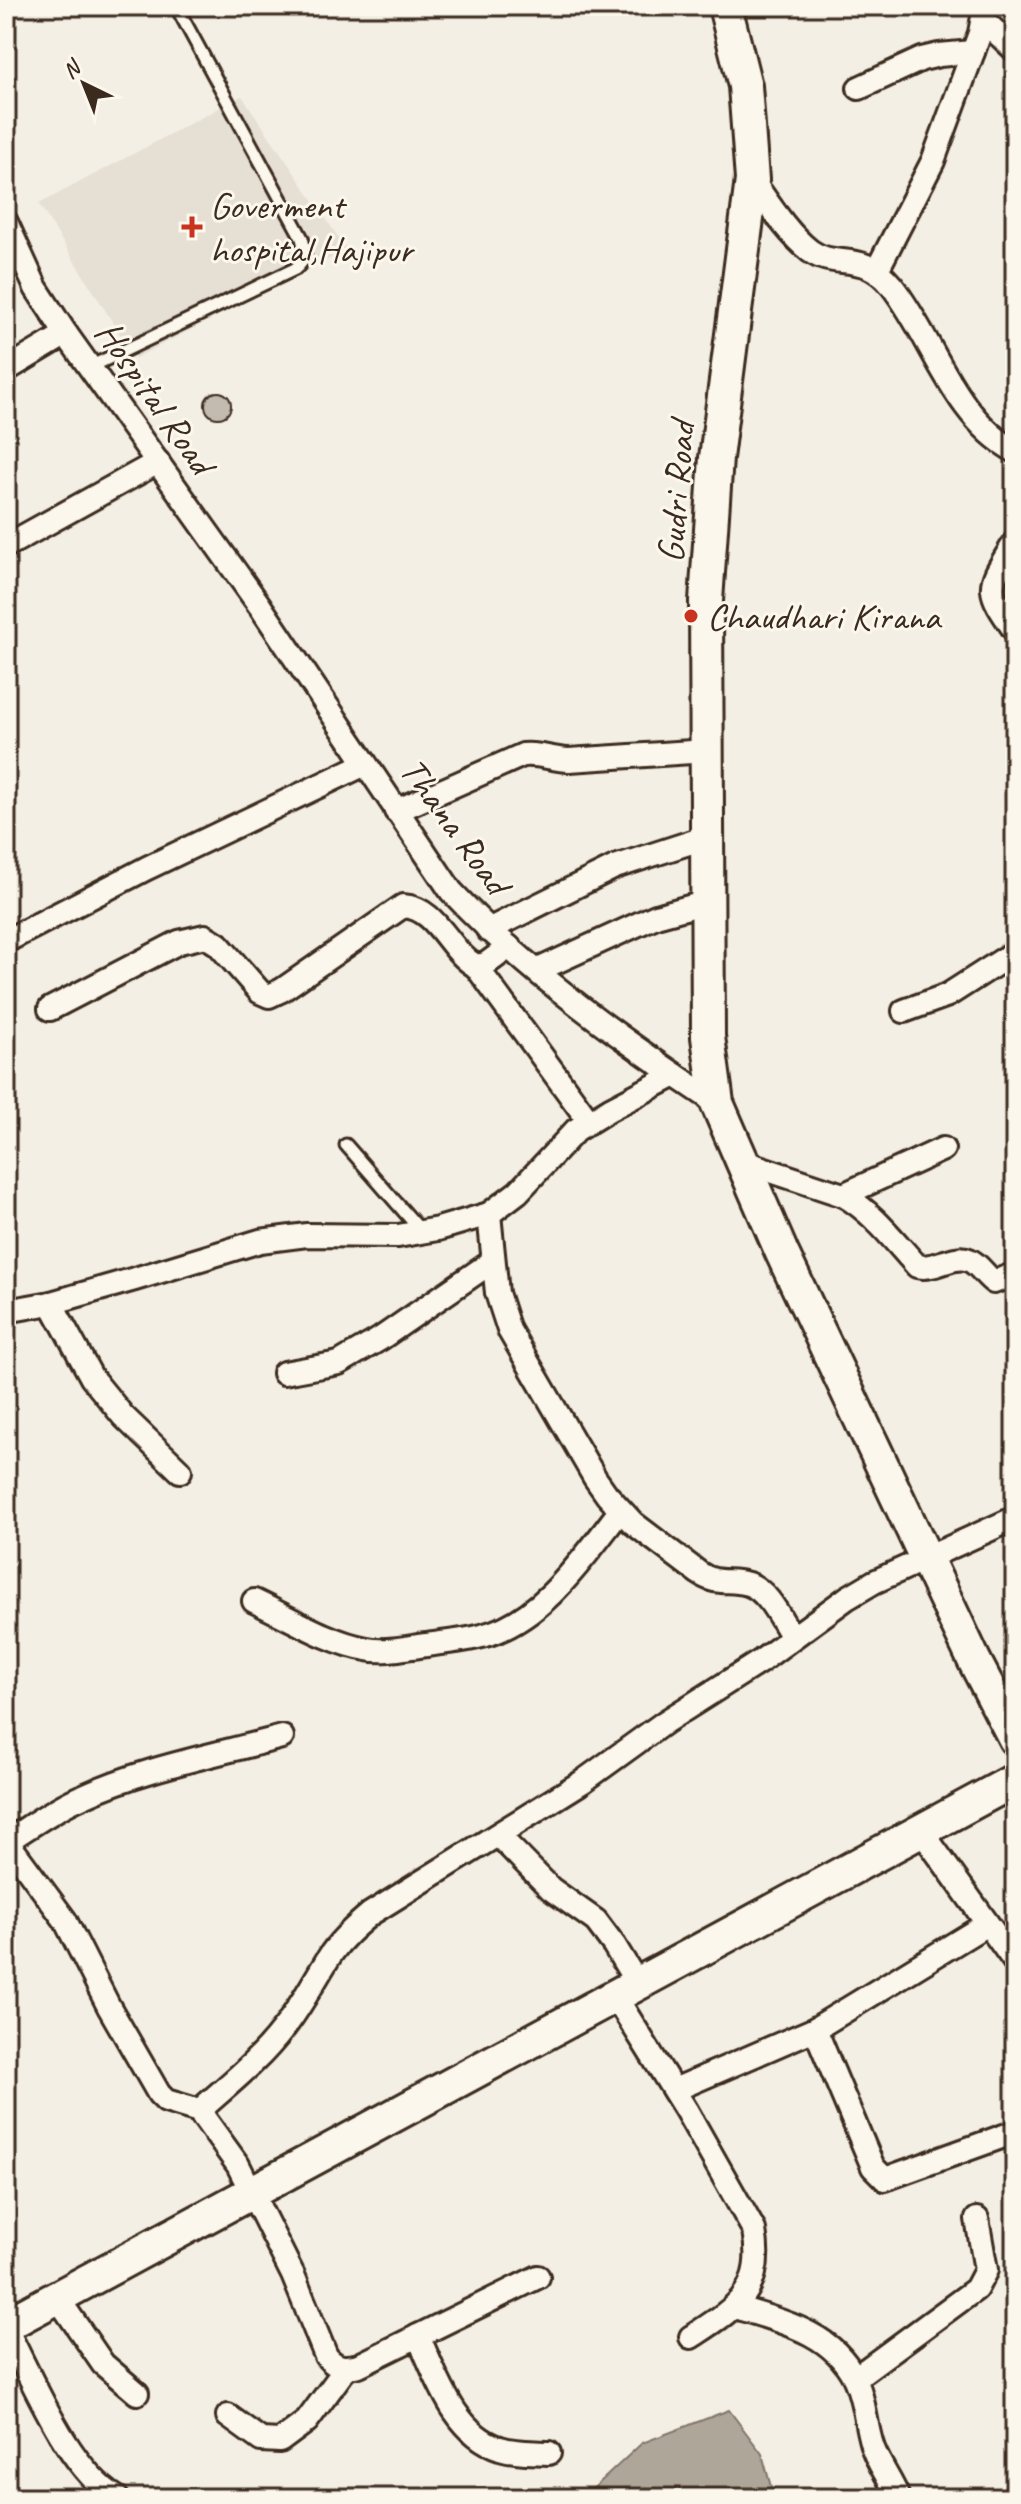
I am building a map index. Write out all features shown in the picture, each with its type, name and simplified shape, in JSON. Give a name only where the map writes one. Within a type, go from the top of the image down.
[{"type":"street","name":"Gudri Road","points":[[725,6],[745,86],[752,180],[716,458],[706,601],[708,1037],[717,1103],[831,1359],[974,1660],[1015,1739]]},
{"type":"street","points":[[877,270],[933,161],[984,13]]},
{"type":"street","points":[[984,13],[1015,50]]},
{"type":"street","points":[[859,88],[922,59],[973,52]]},
{"type":"street","points":[[752,180],[812,253],[859,262],[877,270],[892,286],[952,384],[980,422],[1015,451]]},
{"type":"street","name":"Hospital Road","points":[[6,222],[36,288],[66,334],[260,606]]},
{"type":"street","points":[[6,370],[66,334]]},
{"type":"street","points":[[6,546],[158,462]]},
{"type":"street","points":[[1015,542],[991,588],[995,601],[1015,631]]},
{"type":"street","name":"Thana Road","points":[[260,606],[451,891],[488,930],[615,1033],[717,1103]]},
{"type":"street","points":[[396,811],[523,755],[569,760],[707,751]]},
{"type":"street","points":[[6,941],[147,868],[365,764]]},
{"type":"street","points":[[488,930],[615,867],[707,837]]},
{"type":"street","points":[[538,970],[656,916],[707,902]]},
{"type":"street","points":[[50,1009],[179,942],[205,936],[218,944],[260,992],[269,996],[403,906],[416,907],[427,914],[465,960],[476,966],[589,1121]]},
{"type":"street","points":[[476,966],[486,964],[509,947]]},
{"type":"street","points":[[904,1011],[948,995],[1015,952]]},
{"type":"street","points":[[6,1311],[51,1303],[260,1241],[307,1235],[398,1236],[489,1214],[518,1192],[576,1130],[675,1075]]},
{"type":"street","points":[[843,1195],[943,1149]]},
{"type":"street","points":[[744,1162],[843,1195],[870,1214],[917,1266],[925,1269],[963,1258],[972,1260],[994,1282],[1015,1274]]},
{"type":"street","points":[[489,1214],[501,1312],[595,1478],[620,1511],[710,1581],[746,1583],[757,1588],[792,1637]]},
{"type":"street","points":[[284,1373],[339,1363],[380,1339],[493,1261]]},
{"type":"street","points":[[51,1303],[92,1378],[123,1416],[180,1471]]},
{"type":"street","points":[[254,1601],[367,1650],[482,1636],[526,1615],[564,1579],[620,1511]]},
{"type":"street","points":[[199,2111],[243,2075],[265,2051],[300,2007],[330,1955],[346,1935],[370,1914],[582,1782],[653,1730],[734,1679],[860,1590],[1015,1518]]},
{"type":"street","points":[[282,1737],[103,1788],[52,1812],[6,1840],[65,1920],[109,2007],[159,2094],[166,2101],[199,2111],[238,2165],[293,2275],[326,2356],[334,2366],[346,2368],[359,2365],[538,2277]]},
{"type":"street","points":[[117,2498],[98,2484],[73,2455],[6,2327],[1015,1780]]},
{"type":"street","points":[[922,1832],[1015,1962]]},
{"type":"street","points":[[498,1835],[551,1889],[596,1921],[614,1945],[626,1990],[674,2090],[754,2230],[757,2249],[750,2289],[735,2307],[691,2337]]},
{"type":"street","points":[[674,2090],[815,2029],[987,1924]]},
{"type":"street","points":[[815,2029],[873,2167],[885,2179],[1015,2132]]},
{"type":"street","points":[[855,2378],[976,2289],[986,2270],[977,2219]]},
{"type":"street","points":[[57,2297],[103,2364],[137,2393]]},
{"type":"street","points":[[735,2307],[812,2334],[827,2344],[855,2378],[872,2445],[898,2498]]},
{"type":"street","points":[[418,2336],[455,2412],[484,2440],[497,2448],[511,2451],[549,2453]]},
{"type":"street","points":[[228,2416],[261,2440],[280,2441],[307,2421],[346,2368]]},
{"type":"lane","points":[[90,367],[295,269],[304,261],[306,253],[302,238],[176,6]]},
{"type":"lane","points":[[346,1145],[421,1232]]},
{"type":"shaded area","name":"Goverment hospital,Hajipur","points":[[242,96],[347,250],[135,358],[39,204]]},
{"type":"shaded area","points":[[729,2410],[762,2454],[774,2498],[583,2498],[642,2443]]},
{"type":"building","points":[[218,392],[227,396],[231,405],[227,414],[218,418],[209,414],[205,405],[209,396]]},
{"type":"place","name":"Goverment hospital,Hajipur","points":[[192,227]]},
{"type":"place","name":"Chaudhari Kirana","points":[[691,616]]}]
